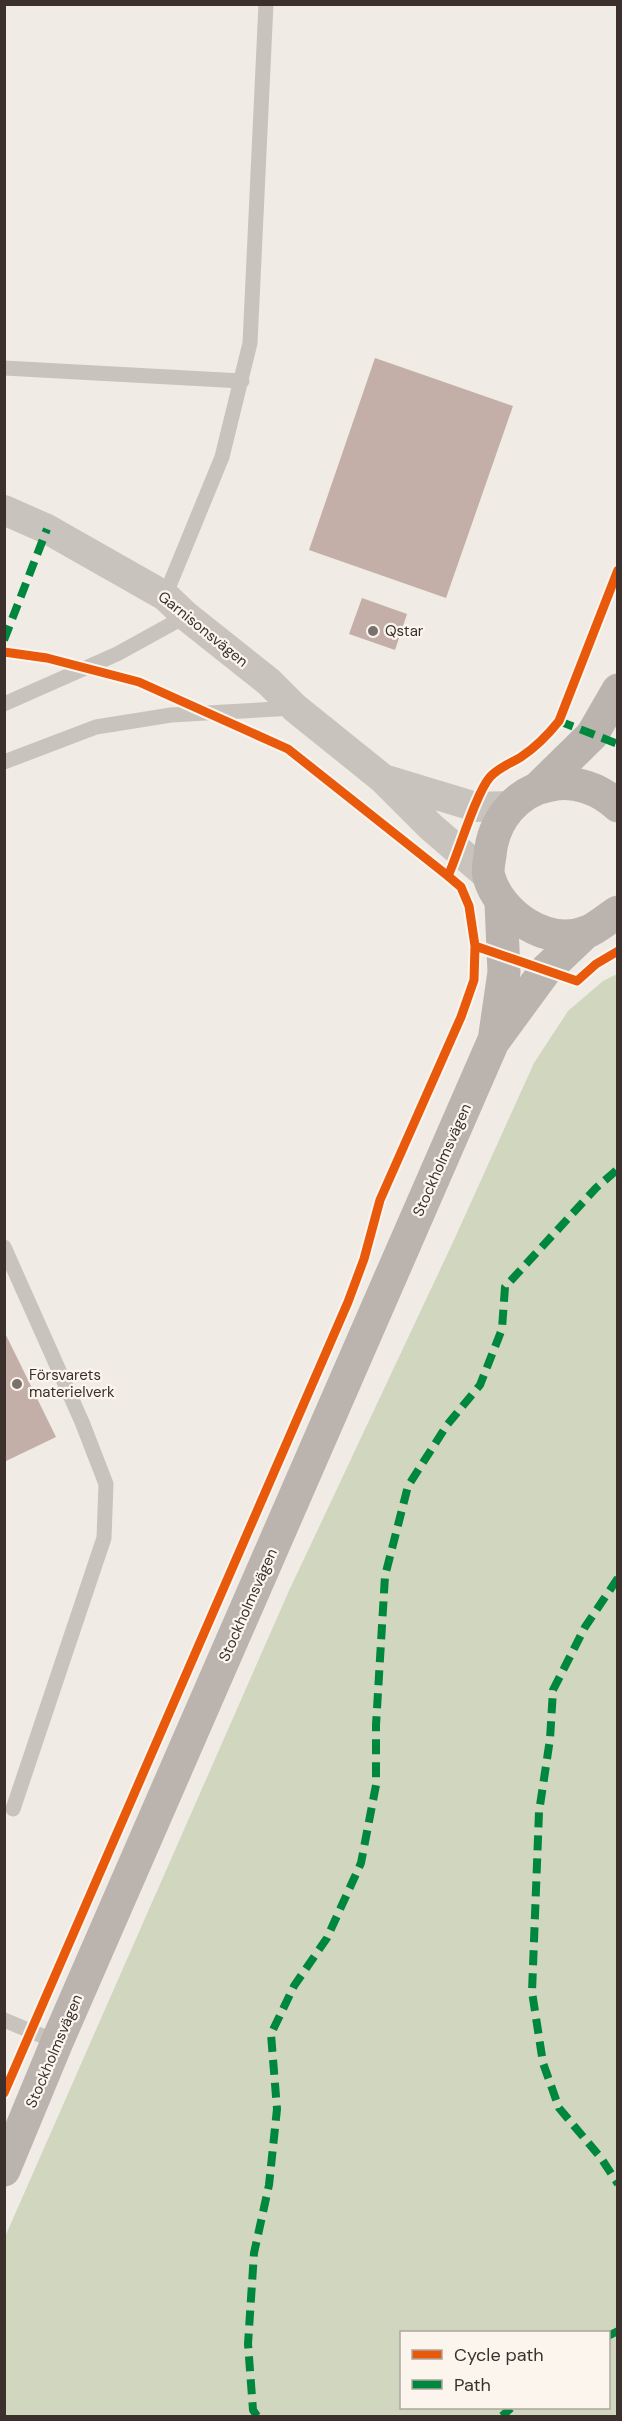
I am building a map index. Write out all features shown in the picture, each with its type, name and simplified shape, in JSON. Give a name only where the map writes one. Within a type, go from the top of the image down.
[{"type":"main road","points":[[509,806],[540,787],[592,735],[618,690]]},
{"type":"main road","points":[[540,787],[563,783],[587,787],[609,797],[618,807]]},
{"type":"main road","name":"Stockholmsvägen","points":[[494,1042],[504,972],[494,889],[491,835],[509,806]]},
{"type":"main road","points":[[494,889],[524,924],[554,935],[586,932]]},
{"type":"main road","name":"Stockholmsvägen","points":[[4,2170],[57,2042],[494,1042],[545,971],[586,932],[618,912]]},
{"type":"street","name":"Garnisonsvägen","points":[[4,510],[47,529],[175,606],[382,778],[494,889]]},
{"type":"street","name":"Garnisonsvägen","points":[[382,778],[476,807],[509,806]]},
{"type":"lane","points":[[4,704],[117,654],[175,606],[222,457],[250,343],[266,4]]},
{"type":"lane","points":[[4,368],[242,381]]},
{"type":"lane","points":[[4,762],[96,727],[171,715],[295,708]]},
{"type":"lane","points":[[4,1247],[82,1422],[106,1484],[104,1538],[13,1809]]},
{"type":"lane","points":[[4,2020],[57,2042]]},
{"type":"green space","points":[[617,974],[617,2416],[5,2416],[4,2239],[288,1593],[454,1240],[534,1063],[568,1011],[603,981]]},
{"type":"building","points":[[375,358],[513,406],[446,598],[309,550]]},
{"type":"building","points":[[362,598],[407,614],[395,650],[349,634]]},
{"type":"building","name":"Försvarets materielverk","points":[[4,1331],[56,1437],[4,1462]]},
{"type":"marked path","points":[[4,640],[47,529]]},
{"type":"marked path","points":[[559,721],[618,744]]},
{"type":"marked path","points":[[257,2416],[253,2410],[248,2344],[254,2253],[269,2185],[277,2109],[271,2034],[294,1986],[327,1938],[361,1863],[376,1785],[376,1725],[385,1576],[408,1486],[447,1425],[480,1385],[502,1329],[505,1287],[596,1188],[618,1169]]},
{"type":"marked path","points":[[618,1578],[585,1627],[553,1690],[550,1739],[539,1812],[532,1992],[543,2063],[559,2108],[601,2158],[618,2184]]},
{"type":"marked path","points":[[610,2335],[618,2331]]},
{"type":"marked path","points":[[502,2416],[510,2409]]},
{"type":"cycle path","points":[[4,2093],[348,1302],[364,1259],[380,1200],[461,1017],[474,980],[475,946],[469,906],[461,887],[448,876],[473,810],[490,777],[532,749],[559,721],[618,570]]},
{"type":"cycle path","points":[[4,652],[47,658],[139,682],[288,749],[448,876]]},
{"type":"cycle path","points":[[475,946],[577,981],[596,964],[618,951]]},
{"type":"place","name":"Qstar","points":[[373,631]]},
{"type":"place","name":"Försvarets materielverk","points":[[17,1384]]}]
